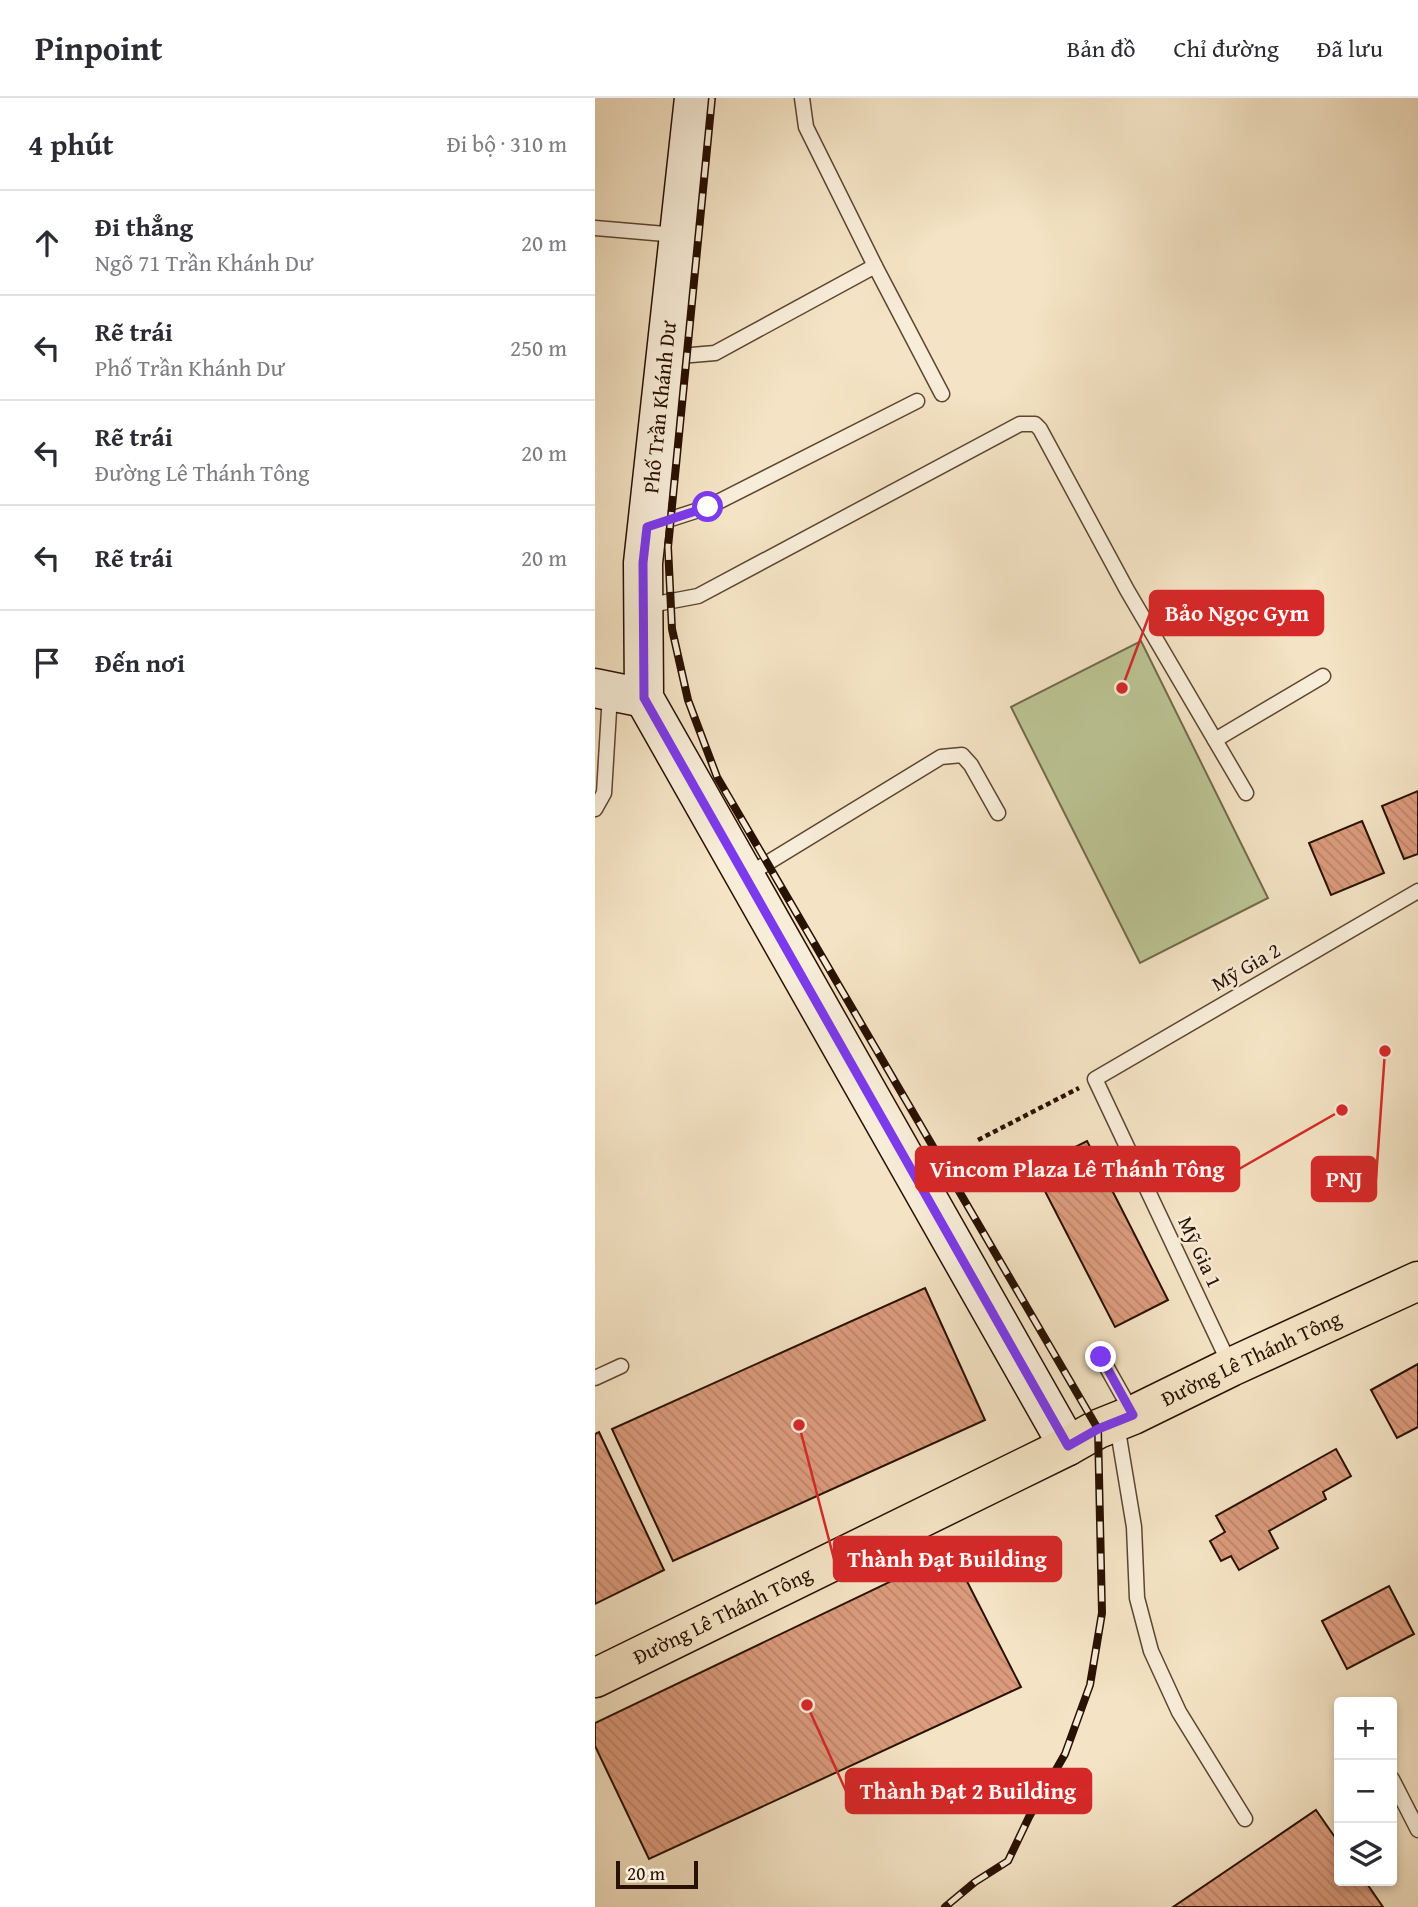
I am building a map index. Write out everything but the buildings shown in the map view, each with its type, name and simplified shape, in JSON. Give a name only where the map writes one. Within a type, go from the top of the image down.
[{"type":"main road","name":"Đường Lê Thánh Tông","points":[[595,1678],[1098,1429],[1418,1281]]},
{"type":"street","name":"Phố Trần Khánh Dư","points":[[694,98],[643,563],[644,606],[616,693],[745,876],[1068,1446]]},
{"type":"lane","points":[[802,98],[806,127],[942,394]]},
{"type":"lane","points":[[595,228],[680,235]]},
{"type":"lane","points":[[666,357],[715,353],[875,267]]},
{"type":"lane","points":[[647,527],[708,507],[916,401]]},
{"type":"lane","points":[[644,606],[698,596],[1020,424],[1035,424],[1127,590],[1246,793]]},
{"type":"lane","points":[[1215,740],[1323,676]]},
{"type":"lane","points":[[595,809],[604,793],[616,693]]},
{"type":"lane","points":[[745,876],[941,757],[962,755],[971,765],[998,813]]},
{"type":"lane","name":"Mỹ Gia 2","points":[[1095,1079],[1418,891]]},
{"type":"lane","name":"Mỹ Gia 1","points":[[1095,1079],[1231,1367]]},
{"type":"lane","points":[[1101,1357],[1125,1418],[1137,1598],[1151,1651],[1179,1712],[1245,1819]]},
{"type":"lane","points":[[595,1378],[621,1366]]},
{"type":"lane","points":[[1397,1789],[1418,1830]]},
{"type":"path","points":[[978,1140],[1095,1079]]},
{"type":"green space","points":[[1141,641],[1268,898],[1140,963],[1011,707]]},
{"type":"railway","points":[[712,98],[668,547],[672,629],[688,700],[717,777],[1098,1429],[1102,1613],[1090,1685],[1065,1754],[1029,1817],[1008,1861],[975,1882],[945,1907]]},
{"type":"place","name":"Bảo Ngọc Gym","points":[[1122,688]]},
{"type":"place","name":"PNJ","points":[[1385,1051]]},
{"type":"place","name":"Vincom Plaza Lê Thánh Tông","points":[[1342,1110]]},
{"type":"place","name":"Thành Đạt Building","points":[[799,1425]]},
{"type":"place","name":"Thành Đạt 2 Building","points":[[807,1705]]},
{"type":"route","points":[[708,507],[647,527],[643,563],[644,698],[1068,1446],[1098,1429],[1133,1415],[1101,1357]]}]
